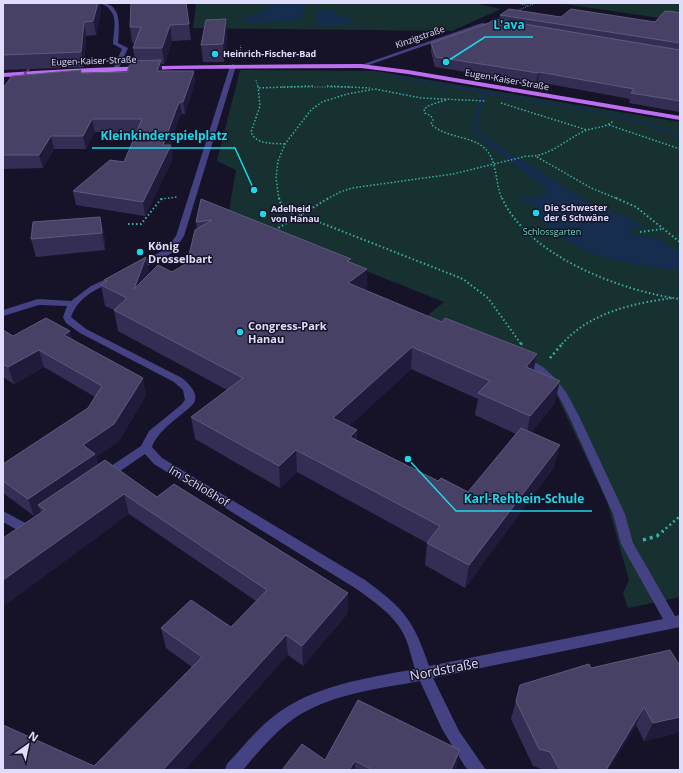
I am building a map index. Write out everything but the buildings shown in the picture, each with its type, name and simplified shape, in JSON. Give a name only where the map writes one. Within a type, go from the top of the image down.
[{"type":"main road","name":"Eugen-Kaiser-Straße","points":[[107,76],[233,66]]},
{"type":"main road","name":"Eugen-Kaiser-Straße","points":[[3,75],[116,69],[233,66],[361,66],[408,72],[680,118]]},
{"type":"street","points":[[102,3],[109,5],[115,11],[117,18],[115,44],[125,48],[116,69]]},
{"type":"street","name":"Kinzigstraße","points":[[361,66],[484,24],[507,28]]},
{"type":"street","points":[[93,484],[146,448],[148,441],[154,433],[184,409],[190,401],[190,393],[187,387],[83,331],[69,321],[68,312],[73,304],[94,288],[149,263],[169,251],[180,236],[233,66]]},
{"type":"street","points":[[3,313],[38,302],[73,304]]},
{"type":"street","points":[[514,354],[540,369],[551,379],[561,392],[574,416],[619,514],[628,544],[676,622]]},
{"type":"street","name":"Im Schloßhof","points":[[146,448],[158,461],[353,580],[382,600],[402,620],[412,636],[424,673],[445,719],[464,754],[478,770]]},
{"type":"street","points":[[3,516],[31,527],[15,537]]},
{"type":"street","name":"Nordstraße","points":[[233,770],[280,720],[309,703],[355,688],[676,622]]},
{"type":"path","points":[[516,3],[530,6]]},
{"type":"path","points":[[515,11],[536,3]]},
{"type":"path","points":[[258,66],[256,78],[262,100],[260,116],[251,132],[253,137],[258,141],[285,144]]},
{"type":"path","points":[[259,88],[340,86],[375,89],[421,98],[489,101]]},
{"type":"path","points":[[296,218],[280,202],[278,195],[276,178],[278,161],[285,144],[311,110],[322,102],[347,94],[375,89]]},
{"type":"path","points":[[450,99],[430,105],[424,109],[425,113],[431,116],[433,120],[431,124],[434,128],[444,134],[467,140],[485,149],[495,165],[496,181],[508,210],[517,222],[540,243],[568,260],[615,283],[680,299]]},
{"type":"path","points":[[500,103],[587,130]]},
{"type":"path","points":[[537,157],[587,130],[609,125],[617,118]]},
{"type":"path","points":[[609,125],[680,149]]},
{"type":"path","points":[[274,231],[332,196],[352,188],[434,177],[495,165],[527,156],[537,157],[591,188],[636,206],[662,229],[680,242]]},
{"type":"path","points":[[128,224],[141,224],[162,198],[191,197]]},
{"type":"path","points":[[301,215],[452,273],[468,282],[488,298],[540,369],[575,332],[598,319],[629,305],[674,298]]},
{"type":"path","points":[[640,232],[662,229]]},
{"type":"path","points":[[628,544],[658,536],[680,516]]},
{"type":"green space","points":[[196,3],[474,3],[501,9],[452,31],[193,28]]},
{"type":"green space","points":[[557,3],[680,3],[680,21]]},
{"type":"green space","name":"Schlossgarten","points":[[240,70],[375,71],[680,122],[680,597],[628,608],[623,593],[629,580],[607,502],[555,392],[422,320],[444,302],[228,216],[236,170],[217,161]]},
{"type":"water","points":[[270,3],[305,3],[301,22],[267,21],[253,24],[240,19],[268,9]]},
{"type":"water","points":[[317,9],[337,9],[336,15],[349,17],[353,21],[344,25],[315,25],[316,22],[338,22],[316,21]]},
{"type":"water","points":[[471,132],[477,132],[597,207],[623,215],[643,226],[633,228],[631,233],[653,237],[668,244],[680,254],[680,267],[670,270],[614,260],[583,250],[568,241],[553,231],[537,216],[542,214],[532,203],[521,204],[520,197],[538,196],[545,194],[548,190]]},
{"type":"waterway","points":[[396,77],[483,92]]},
{"type":"waterway","points":[[474,132],[483,92]]},
{"type":"waterway","points":[[483,92],[641,121],[680,136]]},
{"type":"place","name":"Heinrich-Fischer-Bad","points":[[215,54]]},
{"type":"place","name":"L'ava","points":[[446,62]]},
{"type":"place","name":"Kleinkinderspielplatz","points":[[254,190]]},
{"type":"place","name":"Die Schwester der 6 Schwäne","points":[[536,213]]},
{"type":"place","name":"Adelheid von Hanau","points":[[263,214]]},
{"type":"place","name":"König Drosselbart","points":[[140,252]]},
{"type":"place","name":"Congress-Park Hanau","points":[[240,332]]},
{"type":"place","name":"Karl-Rehbein-Schule","points":[[408,459]]}]
